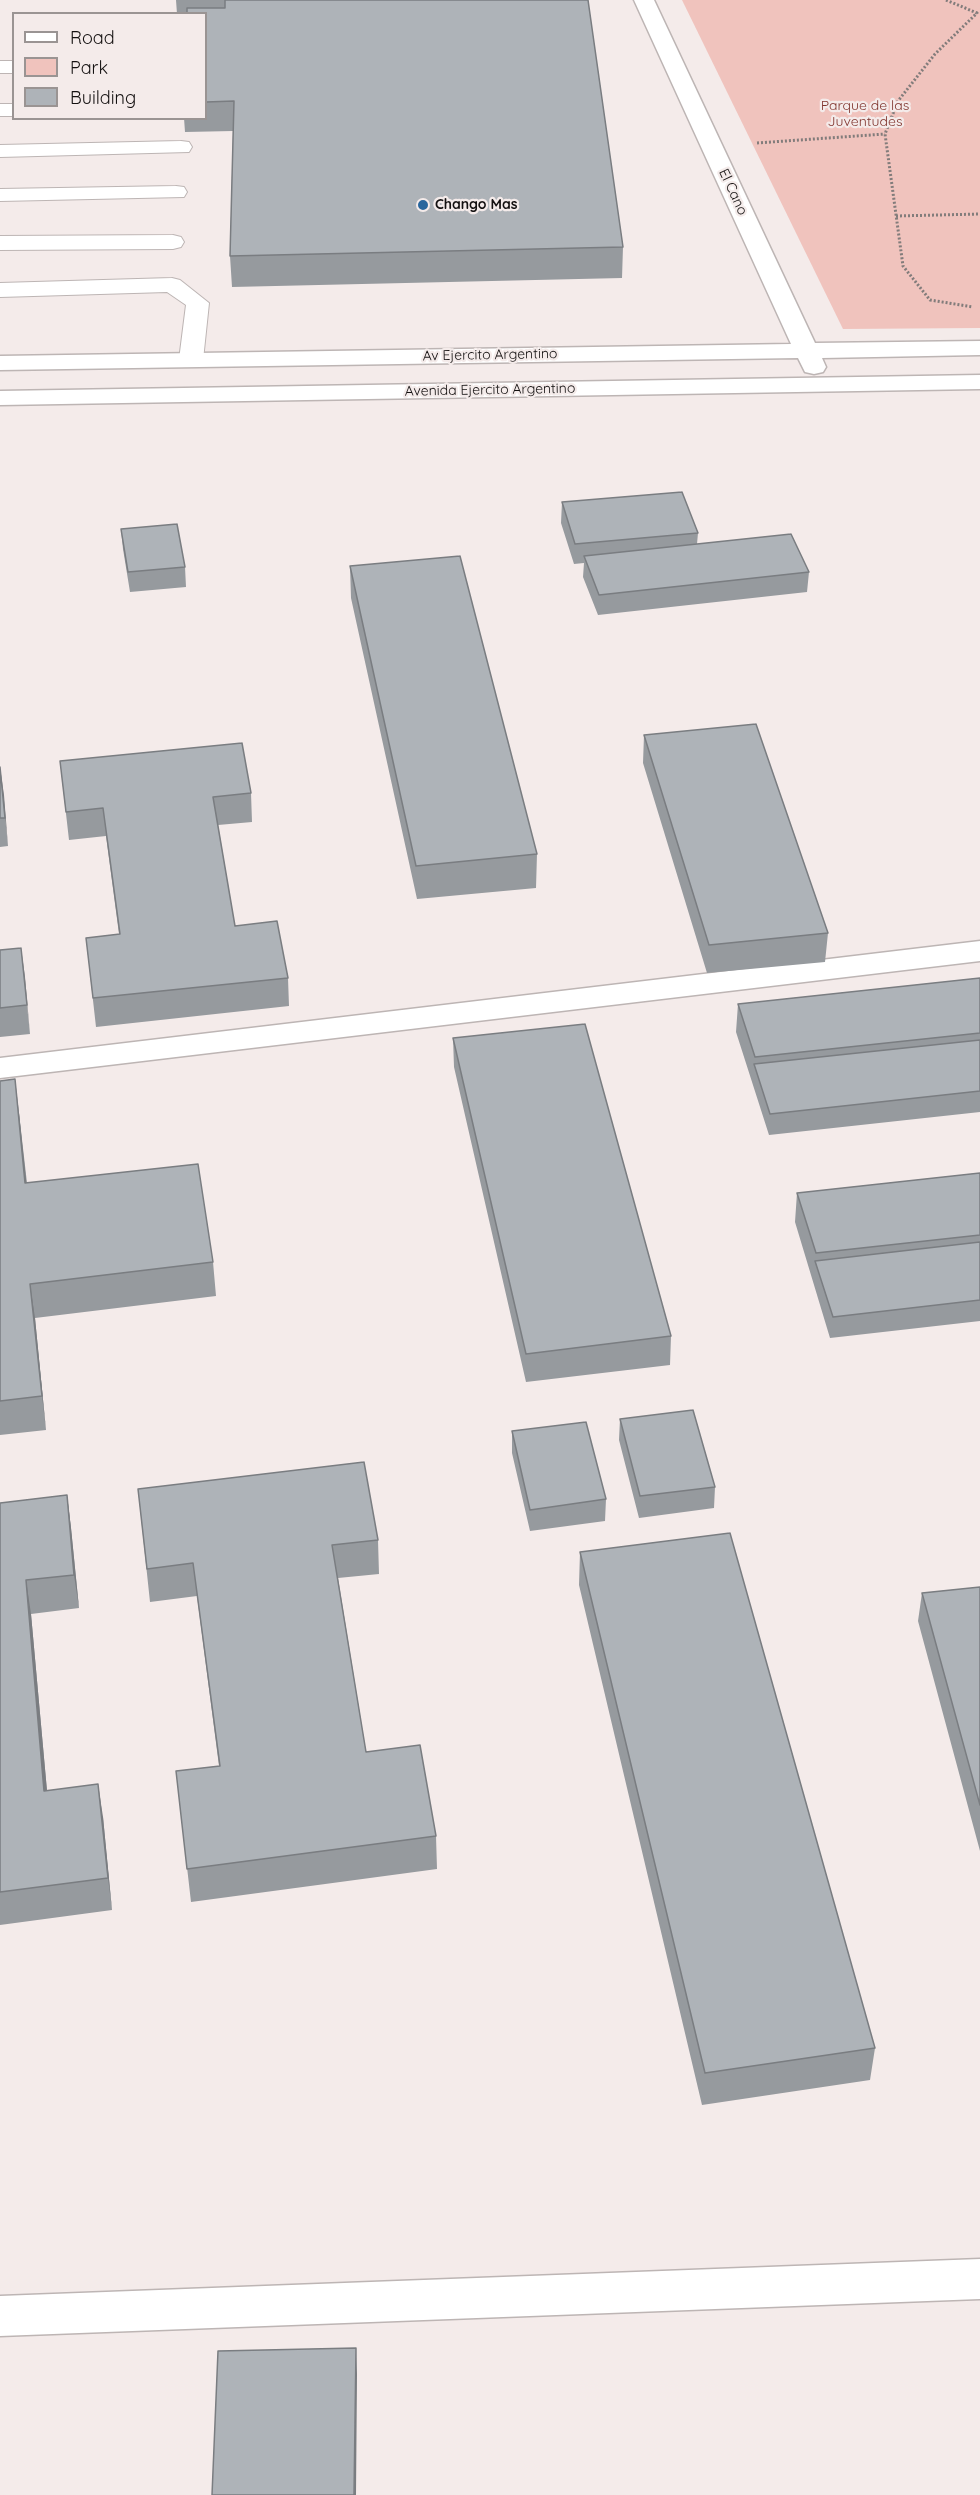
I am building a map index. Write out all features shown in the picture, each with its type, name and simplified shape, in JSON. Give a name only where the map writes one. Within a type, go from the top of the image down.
[{"type":"street","name":"El Cano","points":[[644,0],[823,385]]},
{"type":"street","name":"Av Ejercito Argentino","points":[[0,363],[980,348]]},
{"type":"street","name":"Avenida Ejercito Argentino","points":[[0,398],[980,382]]},
{"type":"street","points":[[0,1068],[980,951]]},
{"type":"street","points":[[0,2316],[980,2279]]},
{"type":"lane","points":[[0,151],[182,147]]},
{"type":"lane","points":[[0,195],[176,192]]},
{"type":"lane","points":[[0,243],[173,242]]},
{"type":"lane","points":[[0,290],[172,285],[198,303],[191,360]]},
{"type":"path","points":[[946,0],[978,13],[935,54],[898,100],[885,134],[903,266],[930,300],[980,308]]},
{"type":"path","points":[[711,146],[885,134]]},
{"type":"path","points":[[896,216],[980,214]]},
{"type":"green space","name":"Parque de las Juventudes","points":[[682,0],[980,0],[980,328],[843,329]]},
{"type":"building","name":"Chango Mas","points":[[225,0],[588,0],[623,247],[230,256],[234,101],[207,102],[207,12],[187,12],[187,8],[225,8]]},
{"type":"building","points":[[682,492],[698,533],[575,544],[562,502]]},
{"type":"building","points":[[177,524],[185,567],[128,572],[121,529]]},
{"type":"building","points":[[791,534],[809,572],[599,595],[584,556]]},
{"type":"building","points":[[460,556],[537,854],[416,866],[350,566]]},
{"type":"building","points":[[756,724],[828,933],[709,945],[644,735]]},
{"type":"building","points":[[242,743],[251,793],[213,797],[235,926],[277,921],[288,978],[93,998],[86,938],[120,934],[103,808],[66,812],[60,761]]},
{"type":"building","points":[[0,767],[5,818],[0,818]]},
{"type":"building","points":[[21,948],[27,1005],[0,1008],[0,950]]},
{"type":"building","points":[[980,978],[980,1033],[755,1057],[738,1004]]},
{"type":"building","points":[[585,1024],[671,1336],[526,1354],[453,1038]]},
{"type":"building","points":[[980,1040],[980,1091],[770,1114],[754,1064]]},
{"type":"building","points":[[15,1079],[25,1183],[198,1164],[213,1262],[30,1284],[42,1396],[0,1401],[0,1081]]},
{"type":"building","points":[[980,1173],[980,1235],[816,1253],[797,1193]]},
{"type":"building","points":[[980,1242],[980,1300],[833,1317],[815,1261]]},
{"type":"building","points":[[693,1410],[715,1487],[640,1496],[620,1419]]},
{"type":"building","points":[[586,1422],[606,1499],[530,1510],[512,1431]]},
{"type":"building","points":[[364,1462],[378,1540],[332,1545],[366,1752],[420,1745],[436,1836],[187,1869],[176,1771],[220,1766],[193,1563],[147,1569],[138,1489]]},
{"type":"building","points":[[67,1495],[74,1575],[26,1580],[44,1791],[98,1784],[108,1878],[0,1892],[0,1503]]},
{"type":"building","points":[[730,1533],[875,2048],[705,2073],[580,1552]]},
{"type":"building","points":[[980,1587],[980,1805],[922,1593]]},
{"type":"building","points":[[356,2348],[354,2495],[212,2495],[218,2351]]},
{"type":"place","name":"Chango Mas","points":[[423,205]]}]
